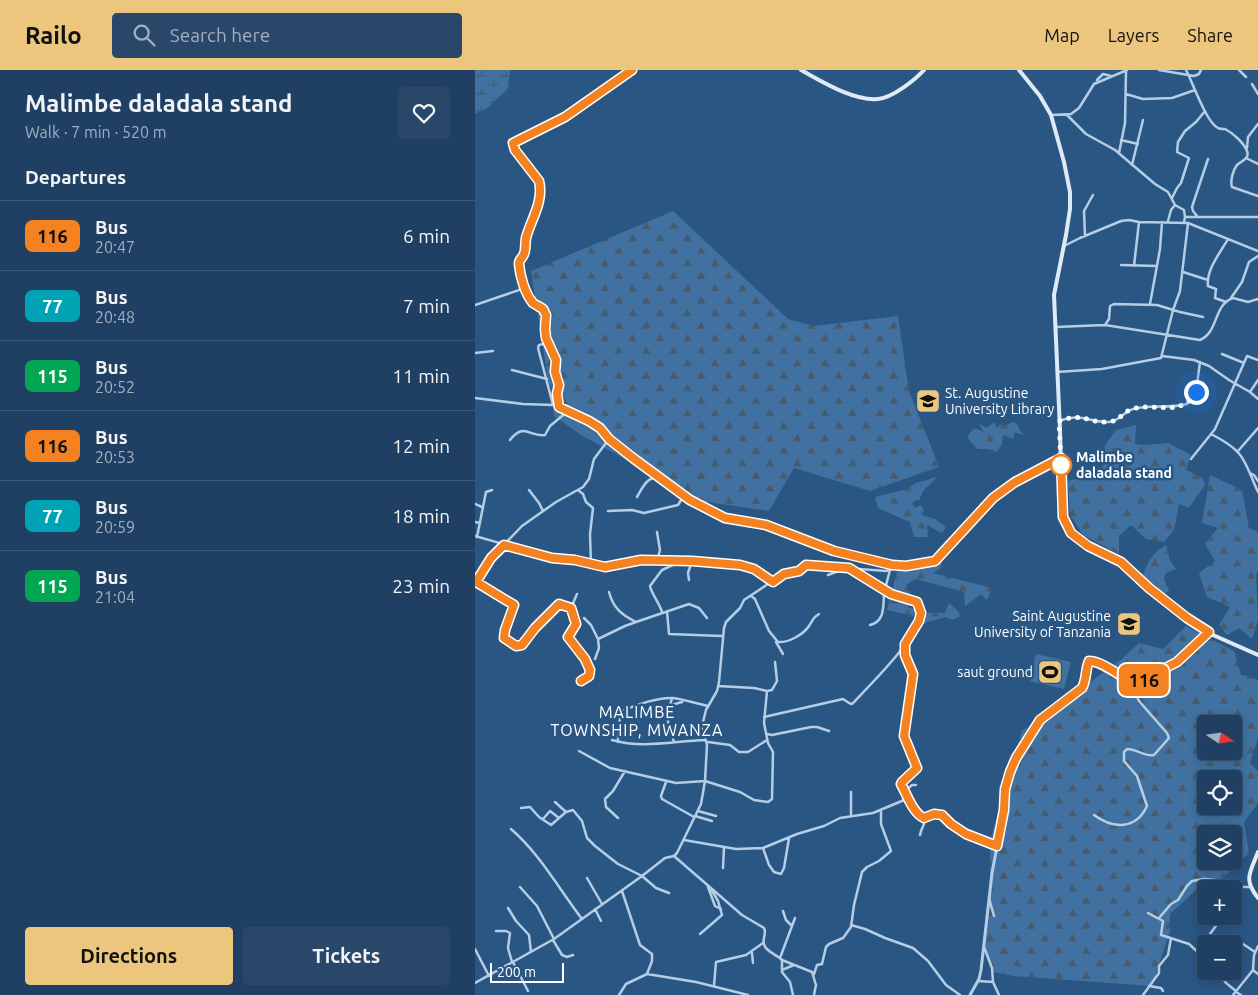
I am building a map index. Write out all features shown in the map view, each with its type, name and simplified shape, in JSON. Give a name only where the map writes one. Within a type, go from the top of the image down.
[{"type":"main road","points":[[801,70],[834,88],[853,95],[879,100],[893,94],[924,70]]},
{"type":"main road","points":[[1020,70],[1040,96],[1051,115],[1063,157],[1070,192],[1070,209],[1064,246],[1054,289],[1063,517],[1071,533],[1088,546],[1121,562],[1149,588],[1187,618],[1209,632],[1258,655]]},
{"type":"main road","points":[[1258,852],[1249,876],[1250,887],[1258,898]]},
{"type":"street","points":[[559,407],[557,394],[559,385],[555,372],[556,360],[545,334],[545,312],[541,307],[532,302],[525,288],[519,268],[519,261],[525,252],[526,238],[541,192],[539,181],[515,150],[513,143],[565,117],[632,70]]},
{"type":"street","points":[[1051,115],[1067,115],[1079,108],[1094,84],[1103,74],[1113,76],[1127,70],[1125,123],[1119,153]]},
{"type":"street","points":[[1159,70],[1189,76],[1197,76],[1201,70]]},
{"type":"street","points":[[1186,70],[1205,111],[1216,127],[1227,131],[1237,138],[1247,150]]},
{"type":"street","points":[[1239,70],[1246,77]]},
{"type":"street","points":[[1252,84],[1258,94]]},
{"type":"street","points":[[1126,94],[1143,99],[1172,98],[1195,90]]},
{"type":"street","points":[[1173,198],[1181,183],[1189,158],[1177,152],[1178,142],[1187,128],[1196,122],[1205,111]]},
{"type":"street","points":[[1067,115],[1091,138],[1119,153],[1168,192],[1173,198],[1175,205],[1184,210],[1185,217],[1183,222]]},
{"type":"street","points":[[1132,165],[1143,120]]},
{"type":"street","points":[[1258,124],[1248,137],[1246,158],[1235,166],[1231,184],[1232,187],[1258,196]]},
{"type":"street","points":[[1121,140],[1138,144]]},
{"type":"street","points":[[1246,158],[1258,164]]},
{"type":"street","points":[[1198,217],[1192,207],[1208,159]]},
{"type":"street","points":[[1085,236],[1084,211],[1093,195]]},
{"type":"street","points":[[1167,221],[1175,205]]},
{"type":"street","points":[[1185,217],[1258,217]]},
{"type":"street","points":[[1064,246],[1121,221],[1129,220],[1188,223],[1258,251]]},
{"type":"street","points":[[1134,266],[1139,222]]},
{"type":"street","points":[[1149,304],[1157,266],[1162,222]]},
{"type":"street","points":[[1057,372],[1126,365],[1159,359],[1162,356],[1173,310],[1180,291],[1188,223]]},
{"type":"street","points":[[1225,302],[1215,298],[1215,289],[1208,286],[1208,280],[1213,264],[1228,239]]},
{"type":"street","points":[[1055,327],[1105,325],[1195,340],[1205,338],[1212,330],[1220,309],[1231,298],[1242,282],[1249,262],[1258,256]]},
{"type":"street","points":[[1121,265],[1157,266]]},
{"type":"street","points":[[1182,272],[1208,280]]},
{"type":"street","points":[[475,305],[525,288]]},
{"type":"street","points":[[1231,298],[1248,302],[1258,298]]},
{"type":"street","points":[[1105,325],[1109,319],[1111,304],[1149,304],[1203,317]]},
{"type":"street","points":[[548,343],[538,346],[553,405]]},
{"type":"street","points":[[475,353],[493,351]]},
{"type":"street","points":[[1222,354],[1244,363]]},
{"type":"street","points":[[1162,356],[1200,362],[1212,367],[1234,384],[1258,398]]},
{"type":"street","points":[[1191,459],[1215,429],[1248,356],[1258,360]]},
{"type":"street","points":[[1059,421],[1074,416],[1107,422],[1113,421],[1134,408],[1176,407],[1187,404],[1196,392],[1200,362]]},
{"type":"street","points":[[511,370],[547,379]]},
{"type":"street","points":[[1250,392],[1258,380]]},
{"type":"street","points":[[475,398],[559,407],[600,428],[609,439],[684,495],[725,518],[766,525],[834,551],[899,566],[935,561],[993,498],[1015,482],[1061,458]]},
{"type":"street","points":[[510,440],[522,431],[528,431],[539,436],[545,435],[549,426],[568,411]]},
{"type":"street","points":[[1238,451],[1258,428]]},
{"type":"street","points":[[1215,429],[1217,438]]},
{"type":"street","points":[[1211,434],[1238,451],[1245,460],[1258,492]]},
{"type":"street","points":[[571,608],[559,604],[535,628],[522,645],[516,646],[503,636],[514,605],[475,583],[491,558],[522,526],[587,483],[595,460],[609,439]]},
{"type":"street","points":[[1250,474],[1254,475],[1258,481]]},
{"type":"street","points":[[637,497],[649,479],[653,477],[661,478]]},
{"type":"street","points":[[492,490],[486,492],[476,536],[552,558],[575,560],[605,567],[633,561],[692,561],[740,565],[754,569],[773,582]]},
{"type":"street","points":[[529,490],[543,511]]},
{"type":"street","points":[[578,490],[583,494],[586,502],[593,508],[590,534],[591,564]]},
{"type":"street","points":[[607,512],[632,510],[644,513],[678,505],[684,495]]},
{"type":"street","points":[[475,504],[482,507]]},
{"type":"street","points":[[475,522],[480,524]]},
{"type":"street","points":[[657,532],[660,550],[657,561]]},
{"type":"street","points":[[689,580],[689,566],[692,561]]},
{"type":"street","points":[[662,612],[651,586],[662,570],[679,562]]},
{"type":"street","points":[[475,983],[553,940],[643,876],[665,858],[674,856],[680,849],[701,804],[705,781],[706,741],[702,726],[708,706],[718,686],[722,636],[726,622],[740,608],[744,600],[784,574],[799,571],[806,565],[890,570],[899,566]]},
{"type":"street","points":[[829,575],[848,568]]},
{"type":"street","points":[[765,717],[843,699],[852,704],[905,644],[919,621],[920,609],[917,602],[891,594],[848,568]]},
{"type":"street","points":[[870,625],[878,622],[883,612],[885,590],[890,570]]},
{"type":"street","points":[[609,592],[613,604],[618,610],[636,622]]},
{"type":"street","points":[[577,594],[571,608],[576,624],[568,637],[585,659],[590,670],[589,676],[581,681]]},
{"type":"street","points":[[751,596],[755,600],[769,631],[783,654]]},
{"type":"street","points":[[598,639],[625,626],[689,604],[699,608],[707,618]]},
{"type":"street","points":[[667,611],[669,634],[722,636]]},
{"type":"street","points":[[775,640],[785,642],[792,639],[808,627],[812,618],[819,614]]},
{"type":"street","points":[[584,618],[598,639],[599,648],[595,659]]},
{"type":"street","points":[[1135,684],[1177,662],[1209,632]]},
{"type":"street","points":[[905,644],[905,655],[913,674],[904,736],[917,768],[901,784],[919,815],[923,818],[924,824],[920,835]]},
{"type":"street","points":[[970,995],[981,970],[989,897],[1004,810],[1005,789],[1016,758],[1040,720],[1082,688],[1085,683],[1089,661],[1108,668],[1135,684]]},
{"type":"street","points":[[718,686],[772,690],[776,683],[775,662]]},
{"type":"street","points":[[1094,815],[1101,820],[1116,825],[1127,825],[1136,821],[1147,806],[1137,776],[1123,758],[1124,752],[1127,749],[1131,749],[1151,756],[1169,741],[1169,735],[1139,701],[1136,695],[1135,684]]},
{"type":"street","points":[[579,752],[605,766],[666,782],[705,781],[740,792],[754,800],[771,801],[773,796],[773,752],[767,740],[765,717],[767,691]]},
{"type":"street","points":[[618,742],[618,726],[622,711],[640,704],[672,698],[708,706]]},
{"type":"street","points":[[672,698],[668,712],[668,722],[674,742]]},
{"type":"street","points":[[671,705],[684,701]]},
{"type":"street","points":[[767,734],[772,735],[813,727],[829,731]]},
{"type":"street","points":[[612,740],[657,744],[706,741],[732,746],[739,752],[748,752],[767,740]]},
{"type":"street","points":[[618,818],[606,807],[605,799],[625,771]]},
{"type":"street","points":[[666,782],[661,796],[662,799],[694,816],[711,821]]},
{"type":"street","points":[[905,791],[913,784],[916,785]]},
{"type":"street","points":[[851,792],[851,815]]},
{"type":"street","points":[[684,840],[743,850],[763,848],[797,834],[824,826],[840,818],[873,813],[909,798]]},
{"type":"street","points":[[555,802],[566,812]]},
{"type":"street","points":[[521,808],[528,806],[551,825],[566,812],[573,810],[581,818],[587,838],[595,846],[618,864],[643,876],[651,886],[669,893]]},
{"type":"street","points":[[698,810],[716,816]]},
{"type":"street","points":[[813,974],[817,965],[822,964],[826,947],[843,938],[851,925],[862,872],[891,852],[881,824],[881,810]]},
{"type":"street","points":[[543,820],[550,812],[559,818]]},
{"type":"street","points":[[923,818],[934,814],[942,815],[966,834],[997,846]]},
{"type":"street","points":[[511,829],[522,839],[554,879],[582,919]]},
{"type":"street","points":[[763,848],[774,872],[781,874],[784,868],[789,838]]},
{"type":"street","points":[[723,868],[724,847]]},
{"type":"street","points":[[674,856],[742,914],[764,928],[763,943],[752,953],[716,962],[715,986]]},
{"type":"street","points":[[587,878],[602,904]]},
{"type":"street","points":[[1159,918],[1171,904],[1178,900],[1192,881],[1204,879],[1226,881],[1241,887],[1250,887]]},
{"type":"street","points":[[700,934],[722,916],[721,909],[709,887]]},
{"type":"street","points":[[520,888],[537,906],[562,955],[573,955]]},
{"type":"street","points":[[622,891],[639,943],[652,954],[652,961],[647,974]]},
{"type":"street","points":[[989,897],[994,916]]},
{"type":"street","points":[[508,908],[516,921],[529,935],[531,952]]},
{"type":"street","points":[[595,909],[601,921]]},
{"type":"street","points":[[783,911],[786,920],[792,926]]},
{"type":"street","points":[[1148,913],[1163,921],[1161,934],[1189,944],[1197,951]]},
{"type":"street","points":[[793,995],[790,982],[782,970],[781,959],[795,918]]},
{"type":"street","points":[[851,925],[909,946],[928,961],[946,985],[960,995]]},
{"type":"street","points":[[496,931],[510,933],[508,945],[513,962],[528,991]]},
{"type":"street","points":[[1143,995],[1159,973],[1159,966],[1168,954],[1171,938]]},
{"type":"street","points":[[763,943],[765,947],[781,959],[810,970],[816,985],[814,995]]},
{"type":"street","points":[[1242,943],[1255,952]]},
{"type":"street","points":[[983,946],[988,955],[993,982],[999,995]]},
{"type":"street","points":[[1233,995],[1253,970],[1255,952],[1258,946]]},
{"type":"street","points":[[475,949],[489,976]]},
{"type":"street","points":[[752,953],[753,963]]},
{"type":"street","points":[[782,970],[794,965]]},
{"type":"street","points":[[1253,970],[1258,974]]},
{"type":"street","points":[[619,995],[626,984],[647,974],[715,986],[748,995]]},
{"type":"street","points":[[1224,980],[1241,995]]},
{"type":"street","points":[[977,982],[993,982]]},
{"type":"street","points":[[1149,986],[1161,988],[1163,991]]},
{"type":"green space","points":[[475,70],[510,70],[508,89],[487,108],[475,114]]},
{"type":"green space","points":[[673,211],[788,319],[814,326],[898,316],[909,391],[939,467],[870,491],[794,468],[769,511],[687,499],[643,469],[581,435],[554,416],[531,271]]},
{"type":"green space","points":[[995,422],[996,428],[1002,424],[1005,426],[1012,422],[1016,423],[1023,435],[1015,432],[1013,439],[1003,435],[1002,444],[997,452],[988,449],[977,449],[967,437],[974,428],[984,432],[978,423],[986,428]]},
{"type":"green space","points":[[1136,425],[1135,444],[1168,443],[1191,455],[1186,470],[1203,478],[1205,485],[1189,508],[1179,504],[1174,530],[1164,542],[1146,539],[1131,525],[1119,536],[1119,554],[1083,535],[1070,515],[1068,481],[1102,472],[1105,445],[1116,430]]},
{"type":"green space","points":[[1210,475],[1242,490],[1249,528],[1258,532],[1258,571],[1256,574],[1258,620],[1252,639],[1239,628],[1227,635],[1219,625],[1230,607],[1207,597],[1199,573],[1215,561],[1205,544],[1218,528],[1202,523]]},
{"type":"green space","points":[[937,477],[923,491],[919,501],[916,500],[912,503],[915,508],[920,505],[924,510],[921,515],[935,519],[946,527],[942,533],[927,525],[928,537],[914,537],[910,522],[878,508],[875,497],[907,489],[916,483]]},
{"type":"green space","points":[[1166,545],[1169,559],[1176,569],[1166,573],[1164,579],[1169,591],[1164,594],[1139,573],[1143,575],[1151,557]]},
{"type":"green space","points":[[939,561],[942,564],[940,569],[933,573],[992,588],[987,600],[981,594],[965,606],[964,592],[916,579],[906,585],[910,594],[908,607],[921,613],[945,613],[949,603],[961,616],[952,620],[946,617],[924,623],[919,617],[887,610],[898,568],[932,566]]},
{"type":"green space","points":[[1186,626],[1234,651],[1241,675],[1253,677],[1258,681],[1258,738],[1250,763],[1258,771],[1258,803],[1244,822],[1249,853],[1242,860],[1242,825],[1197,825],[1197,870],[1231,870],[1221,880],[1197,880],[1197,889],[1170,914],[1170,931],[1152,986],[1014,976],[992,972],[984,945],[990,895],[990,841],[1022,731],[1123,658],[1139,643],[1163,649]]},
{"type":"green space","name":"saut ground","points":[[1036,654],[1071,662],[1064,689],[1030,681]]},
{"type":"bus line","name":"116","points":[[581,681],[589,676],[590,670],[585,659],[568,637],[568,634],[576,624],[571,608],[559,604],[535,628],[522,645],[516,646],[504,638],[503,636],[514,605],[476,582],[491,558],[504,545],[552,558],[575,560],[605,567],[641,560],[663,562],[692,561],[740,565],[754,569],[773,582],[784,574],[799,571],[806,565],[849,568],[891,594],[917,602],[920,609],[919,621],[905,644],[905,655],[913,674],[907,727],[904,736],[917,764],[917,768],[901,784],[912,805],[921,817],[926,818],[934,814],[942,815],[948,822],[966,834],[997,846],[1004,810],[1005,789],[1016,758],[1040,720],[1082,688],[1085,683],[1089,661],[1108,668],[1135,684],[1146,680],[1177,662],[1209,632],[1187,618],[1149,588],[1121,562],[1088,546],[1071,533],[1066,526],[1061,507],[1061,458],[1015,482],[993,498],[935,561],[899,566],[834,551],[759,523],[725,518],[718,515],[690,500],[633,458],[586,418],[559,407],[557,394],[559,385],[555,372],[556,360],[545,334],[546,315],[541,307],[532,302],[525,288],[519,268],[519,261],[525,252],[526,238],[539,202],[540,186],[539,181],[515,150],[513,143],[557,122],[632,70]]},
{"type":"place","name":"St. Augustine University Library","points":[[928,401]]},
{"type":"place","name":"Malimbe daladala stand","points":[[1061,465]]},
{"type":"place","name":"Saint Augustine University of Tanzania","points":[[1129,624]]},
{"type":"place","name":"saut ground","points":[[1050,672]]},
{"type":"district","name":"MALIMBE TOWNSHIP, MWANZA","points":[[637,721]]},
{"type":"route","points":[[1061,465],[1059,421],[1074,416],[1107,422],[1113,421],[1134,408],[1163,408],[1187,404],[1196,392]]}]
